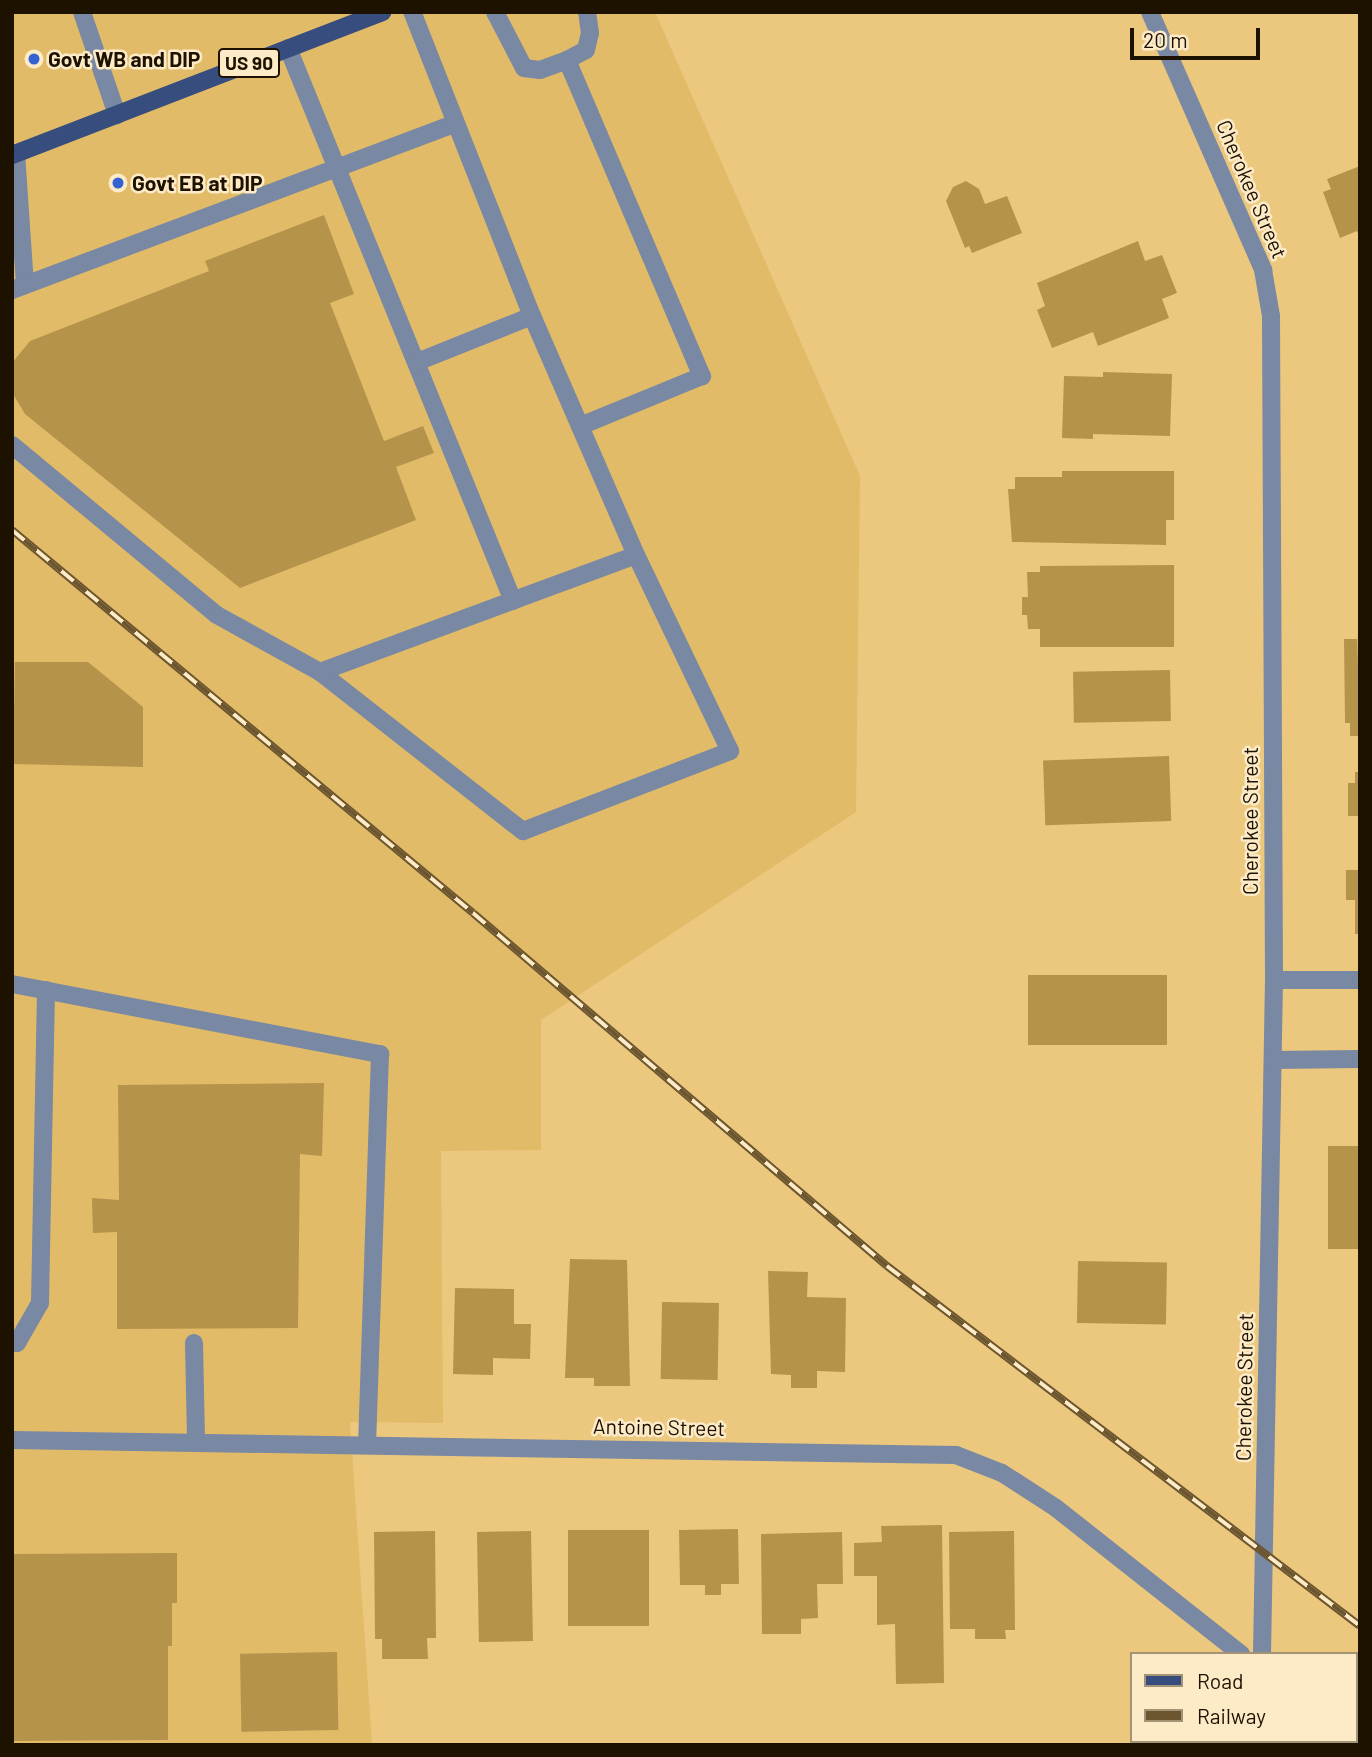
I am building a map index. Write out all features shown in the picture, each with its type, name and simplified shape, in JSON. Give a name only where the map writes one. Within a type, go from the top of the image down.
[{"type":"main road","name":"US 90","points":[[14,154],[382,12]]},
{"type":"street","points":[[82,12],[117,115]]},
{"type":"street","points":[[12,445],[217,615],[320,672],[523,831],[730,751],[636,555],[532,316],[412,12]]},
{"type":"street","points":[[495,12],[524,68],[540,71],[586,50],[590,33],[587,12]]},
{"type":"street","name":"Cherokee Street","points":[[1150,12],[1263,270],[1271,316],[1274,980],[1262,1652]]},
{"type":"street","points":[[288,48],[513,601]]},
{"type":"street","points":[[567,60],[702,376],[580,426]]},
{"type":"street","points":[[14,154],[18,287],[456,123]]},
{"type":"street","points":[[417,362],[532,316]]},
{"type":"street","points":[[320,672],[636,555]]},
{"type":"street","points":[[1274,980],[1360,980]]},
{"type":"street","points":[[12,984],[380,1054],[368,1444]]},
{"type":"street","points":[[12,1343],[17,1343],[40,1303],[46,990]]},
{"type":"street","points":[[1273,1060],[1360,1059]]},
{"type":"street","points":[[194,1343],[196,1442]]},
{"type":"street","name":"Antoine Street","points":[[12,1440],[956,1455],[1002,1474],[1056,1508],[1238,1652]]},
{"type":"shaded area","points":[[12,12],[655,12],[860,476],[856,812],[541,1020],[541,1150],[441,1151],[443,1423],[350,1422],[372,1745],[12,1745]]},
{"type":"building","points":[[1360,166],[1360,237],[1357,231],[1340,238],[1323,192],[1331,189],[1327,179]]},
{"type":"building","points":[[966,181],[979,189],[985,204],[1007,196],[1022,233],[972,253],[969,246],[965,248],[946,201],[953,187]]},
{"type":"building","points":[[324,215],[354,294],[330,303],[384,441],[423,426],[434,453],[396,467],[416,520],[240,588],[25,414],[13,394],[12,363],[30,341],[209,271],[205,261]]},
{"type":"building","points":[[1138,241],[1145,261],[1162,255],[1177,293],[1162,299],[1169,318],[1098,346],[1093,332],[1052,348],[1037,310],[1045,306],[1037,283]]},
{"type":"building","points":[[1103,372],[1172,374],[1170,436],[1093,434],[1093,439],[1062,438],[1064,376],[1103,377]]},
{"type":"building","points":[[1062,471],[1174,471],[1174,520],[1166,520],[1166,545],[1012,542],[1008,489],[1015,489],[1015,477],[1062,477]]},
{"type":"building","points":[[1174,565],[1174,647],[1040,647],[1040,629],[1028,629],[1027,615],[1022,615],[1022,597],[1028,597],[1027,572],[1040,572],[1040,566]]},
{"type":"building","points":[[1357,631],[1360,736],[1350,736],[1350,723],[1345,723],[1344,639],[1357,639]]},
{"type":"building","points":[[15,662],[88,662],[143,707],[143,767],[13,764]]},
{"type":"building","points":[[1170,670],[1171,721],[1074,723],[1073,672]]},
{"type":"building","points":[[1169,756],[1171,821],[1045,825],[1043,760]]},
{"type":"building","points":[[1355,772],[1360,772],[1360,816],[1348,816],[1348,783],[1355,783]]},
{"type":"building","points":[[1346,870],[1360,870],[1360,934],[1355,934],[1355,900],[1346,900]]},
{"type":"building","points":[[1028,975],[1167,975],[1167,1045],[1028,1045]]},
{"type":"building","points":[[324,1083],[322,1156],[300,1154],[298,1328],[117,1329],[117,1232],[93,1233],[92,1198],[119,1200],[118,1085]]},
{"type":"building","points":[[1328,1146],[1360,1146],[1360,1249],[1328,1249]]},
{"type":"building","points":[[570,1259],[627,1260],[630,1386],[594,1386],[594,1378],[565,1378]]},
{"type":"building","points":[[1078,1261],[1167,1263],[1166,1325],[1077,1323]]},
{"type":"building","points":[[768,1271],[808,1272],[807,1297],[846,1298],[845,1372],[817,1371],[817,1388],[791,1388],[791,1375],[771,1374]]},
{"type":"building","points":[[455,1288],[514,1289],[514,1324],[531,1324],[530,1359],[493,1358],[493,1375],[453,1374]]},
{"type":"building","points":[[662,1302],[719,1303],[718,1380],[661,1379]]},
{"type":"building","points":[[942,1525],[944,1683],[896,1684],[895,1624],[877,1625],[877,1576],[854,1576],[854,1543],[882,1542],[881,1526]]},
{"type":"building","points":[[738,1529],[739,1584],[721,1584],[721,1595],[705,1595],[705,1585],[680,1585],[679,1530]]},
{"type":"building","points":[[568,1530],[649,1530],[649,1626],[568,1626]]},
{"type":"building","points":[[435,1531],[436,1638],[427,1638],[428,1659],[382,1659],[382,1639],[375,1639],[374,1532]]},
{"type":"building","points":[[531,1531],[533,1641],[479,1642],[477,1532]]},
{"type":"building","points":[[1014,1531],[1015,1630],[1005,1630],[1006,1639],[975,1639],[975,1629],[950,1629],[949,1532]]},
{"type":"building","points":[[842,1532],[843,1584],[817,1584],[818,1618],[801,1619],[801,1634],[762,1634],[761,1534]]},
{"type":"building","points":[[177,1553],[177,1603],[172,1603],[172,1646],[168,1646],[168,1740],[14,1741],[13,1554]]},
{"type":"building","points":[[337,1652],[338,1730],[241,1732],[240,1654]]},
{"type":"railway","points":[[12,530],[473,913],[887,1266],[1360,1626]]},
{"type":"place","name":"Govt WB and DIP","points":[[34,59]]},
{"type":"place","name":"Govt EB at DIP","points":[[118,183]]}]
